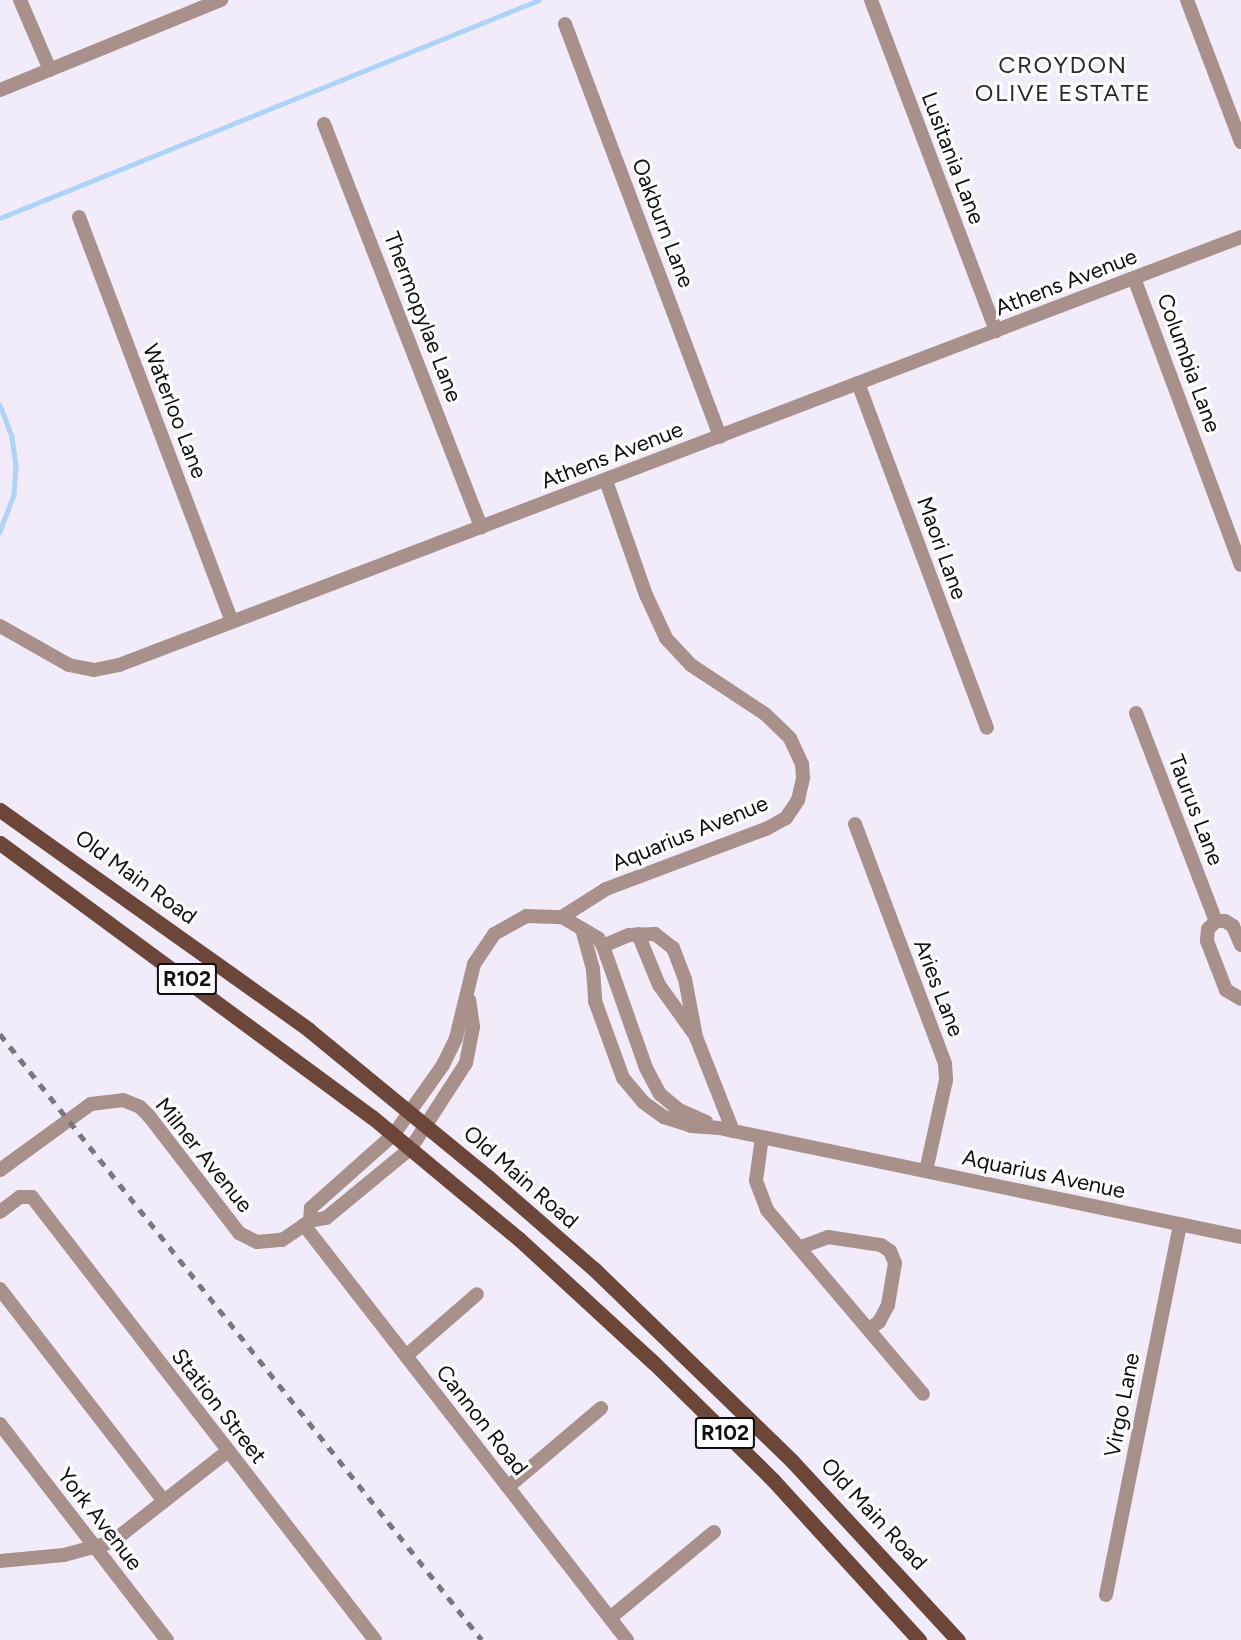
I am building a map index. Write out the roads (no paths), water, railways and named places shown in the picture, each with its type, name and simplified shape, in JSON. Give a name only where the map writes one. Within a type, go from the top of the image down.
[{"type":"main road","name":"Old Main Road","points":[[0,810],[309,1030],[410,1112],[594,1269],[676,1346],[792,1461],[958,1640]]},
{"type":"main road","name":"R102","points":[[0,843],[411,1148],[654,1363],[772,1480],[919,1640]]},
{"type":"street","points":[[20,0],[50,70]]},
{"type":"street","points":[[0,90],[221,0]]},
{"type":"street","name":"Lusitania Lane","points":[[871,0],[996,331]]},
{"type":"street","points":[[1187,0],[1241,141]]},
{"type":"street","name":"Oakburn Lane","points":[[565,24],[720,437]]},
{"type":"street","name":"Thermopylae Lane","points":[[324,124],[481,527]]},
{"type":"street","name":"Waterloo Lane","points":[[79,217],[232,621]]},
{"type":"street","name":"Athens Avenue","points":[[0,626],[69,665],[94,670],[119,665],[1241,237]]},
{"type":"street","name":"Columbia Lane","points":[[1134,278],[1241,565]]},
{"type":"street","name":"Maori Lane","points":[[858,383],[987,728]]},
{"type":"street","name":"Aquarius Avenue","points":[[562,917],[606,889],[786,818],[794,809],[803,778],[798,751],[778,727],[691,665],[666,638],[646,596],[606,481]]},
{"type":"street","name":"Taurus Lane","points":[[1136,713],[1216,921]]},
{"type":"street","name":"Aries Lane","points":[[855,824],[945,1064],[946,1080],[926,1171]]},
{"type":"street","points":[[307,1223],[315,1203],[394,1134],[410,1112],[451,1052],[468,998],[474,964],[494,933],[526,916],[562,917],[603,946],[638,934],[655,934],[674,948],[685,979],[696,1037],[733,1131]]},
{"type":"street","points":[[1241,945],[1233,926],[1216,921],[1208,929],[1208,941],[1226,990],[1241,999]]},
{"type":"street","name":"Aquarius Avenue","points":[[582,929],[593,969],[595,1001],[628,1086],[664,1117],[691,1126],[719,1128],[1241,1237]]},
{"type":"street","points":[[638,934],[659,985],[696,1037]]},
{"type":"street","name":"Aquarius Avenue","points":[[603,946],[637,1044],[660,1094],[689,1116],[719,1128]]},
{"type":"street","points":[[426,1126],[470,1053],[473,1027],[468,998]]},
{"type":"street","name":"Milner Avenue","points":[[0,1180],[14,1164],[91,1104],[123,1100],[140,1107],[149,1116],[238,1233],[257,1242],[275,1242],[307,1223],[326,1218],[411,1148],[426,1126]]},
{"type":"street","points":[[762,1137],[757,1168],[758,1190],[767,1210],[801,1246],[923,1394]]},
{"type":"street","name":"Milner Avenue","points":[[0,1170],[14,1164]]},
{"type":"street","name":"Station Street","points":[[0,1212],[20,1197],[32,1197],[375,1640]]},
{"type":"street","name":"Cannon Road","points":[[307,1223],[406,1356],[627,1640]]},
{"type":"street","name":"Virgo Lane","points":[[1106,1595],[1180,1224]]},
{"type":"street","points":[[801,1246],[828,1237],[880,1245],[890,1251],[895,1263],[888,1305],[879,1322],[870,1329]]},
{"type":"street","points":[[0,1289],[164,1501]]},
{"type":"street","points":[[406,1356],[477,1294]]},
{"type":"street","points":[[507,1487],[601,1408]]},
{"type":"street","name":"York Avenue","points":[[0,1424],[167,1640]]},
{"type":"street","points":[[0,1561],[64,1555],[112,1542],[228,1452]]},
{"type":"street","points":[[610,1618],[714,1533]]},
{"type":"waterway","points":[[0,218],[539,0]]},
{"type":"waterway","points":[[0,405],[12,437],[16,466],[14,495],[0,532]]},
{"type":"railway","points":[[0,1034],[482,1640]]},
{"type":"district","name":"CROYDON OLIVE ESTATE","points":[[1063,79]]}]
